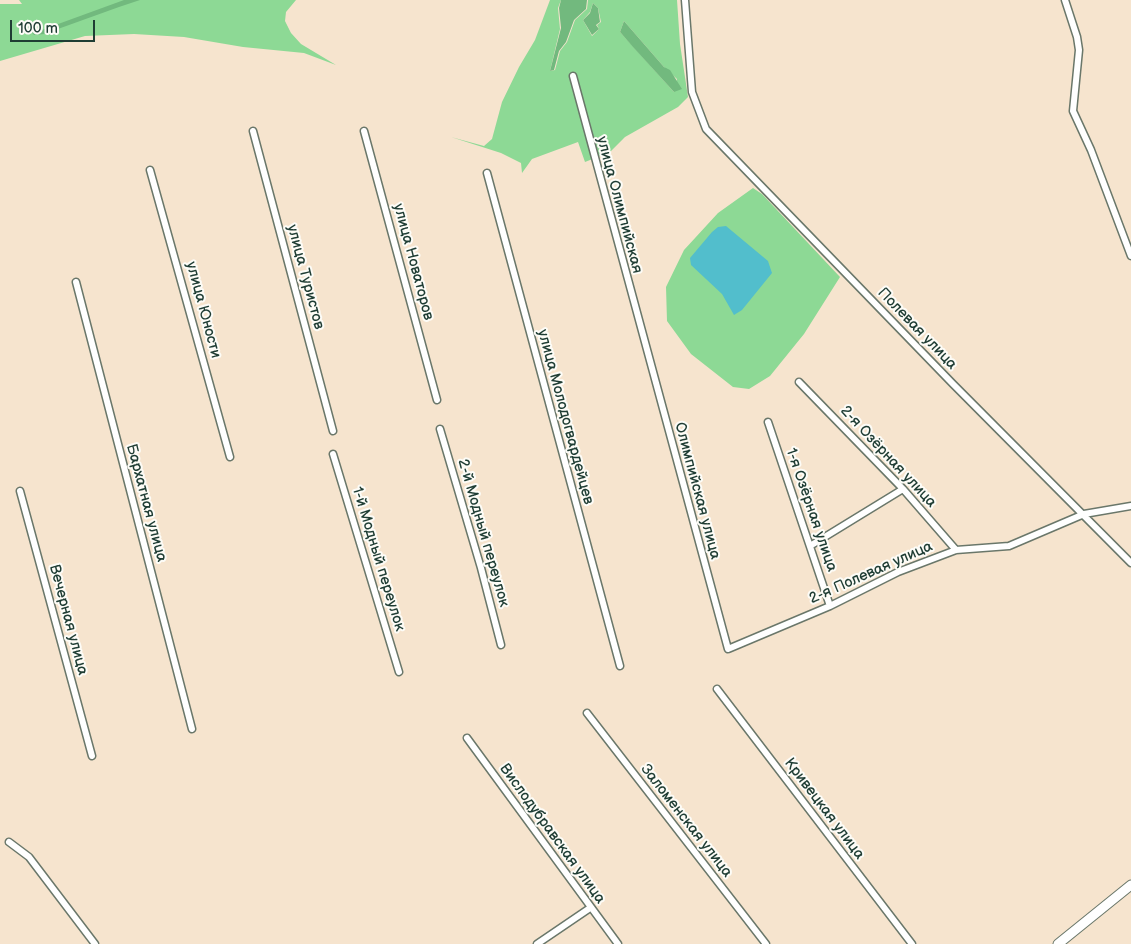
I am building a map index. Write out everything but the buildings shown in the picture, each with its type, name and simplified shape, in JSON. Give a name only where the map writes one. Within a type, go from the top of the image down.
[{"type":"main road","points":[[1058,944],[1131,885]]},
{"type":"street","name":"Полевая улица","points":[[686,0],[692,92],[706,129],[953,384],[1131,563]]},
{"type":"street","points":[[1064,0],[1077,38],[1078,50],[1073,111],[1091,150],[1131,256]]},
{"type":"street","name":"улица Олимпийская","points":[[573,76],[643,340]]},
{"type":"street","name":"улица Туристов","points":[[253,131],[333,430]]},
{"type":"street","name":"улица Новаторов","points":[[364,131],[437,400]]},
{"type":"street","name":"улица Юности","points":[[150,170],[230,457]]},
{"type":"street","name":"улица Молодогвардейцев","points":[[487,174],[620,666]]},
{"type":"street","name":"Бархатная улица","points":[[76,282],[192,729]]},
{"type":"street","name":"Олимпийская улица","points":[[643,340],[728,649]]},
{"type":"street","name":"2-я Озёрная улица","points":[[799,382],[903,489],[956,550]]},
{"type":"street","name":"1-я Озёрная улица","points":[[768,422],[830,606]]},
{"type":"street","name":"2-й Модный переулок","points":[[440,429],[481,568],[501,645]]},
{"type":"street","name":"1-й Модный переулок","points":[[333,454],[399,672]]},
{"type":"street","points":[[810,546],[903,489]]},
{"type":"street","name":"Вечерная улица","points":[[20,491],[92,756]]},
{"type":"street","name":"2-я Полевая улица","points":[[728,649],[830,606],[898,572],[956,550],[1009,546],[1084,514],[1131,506]]},
{"type":"street","name":"Кривецкая улица","points":[[717,689],[912,944]]},
{"type":"street","name":"Заломенская улица","points":[[587,713],[766,944]]},
{"type":"street","name":"Вислодубравская улица","points":[[467,738],[618,944]]},
{"type":"street","points":[[8,842],[29,858],[95,944]]},
{"type":"street","points":[[537,944],[590,908]]},
{"type":"green space","points":[[19,0],[296,0],[286,12],[285,21],[291,33],[301,44],[336,65],[304,53],[243,47],[184,37],[134,34],[85,36],[0,61],[0,4],[22,4]]},
{"type":"green space","points":[[124,0],[140,0],[44,34],[34,35],[25,25],[39,31]]},
{"type":"green space","points":[[550,0],[561,0],[558,8],[560,29],[550,71],[555,70],[560,51],[567,42],[575,20],[587,9],[588,0],[677,0],[680,44],[688,97],[678,107],[625,137],[610,152],[585,162],[578,142],[532,159],[522,173],[521,163],[501,153],[451,137],[484,146],[492,139],[502,102],[535,40]],"holes":[[[593,3],[598,8],[601,22],[597,25],[599,29],[592,36],[583,20],[590,12]],[[624,21],[664,67],[677,79],[674,92],[620,32]]]},
{"type":"green space","points":[[561,0],[587,0],[586,9],[574,20],[566,42],[559,51],[554,70],[550,71],[561,28],[559,8]]},
{"type":"green space","points":[[593,3],[598,8],[600,22],[596,25],[599,29],[592,35],[583,20],[590,13]]},
{"type":"green space","points":[[624,21],[664,67],[670,70],[682,89],[674,92],[620,32]]},
{"type":"green space","points":[[753,188],[762,194],[840,277],[804,334],[770,376],[749,389],[733,387],[691,354],[667,321],[666,287],[684,250],[718,213]]},
{"type":"water","points":[[726,226],[768,261],[772,273],[742,310],[734,315],[722,294],[691,265],[690,258],[712,232],[718,227]]}]
